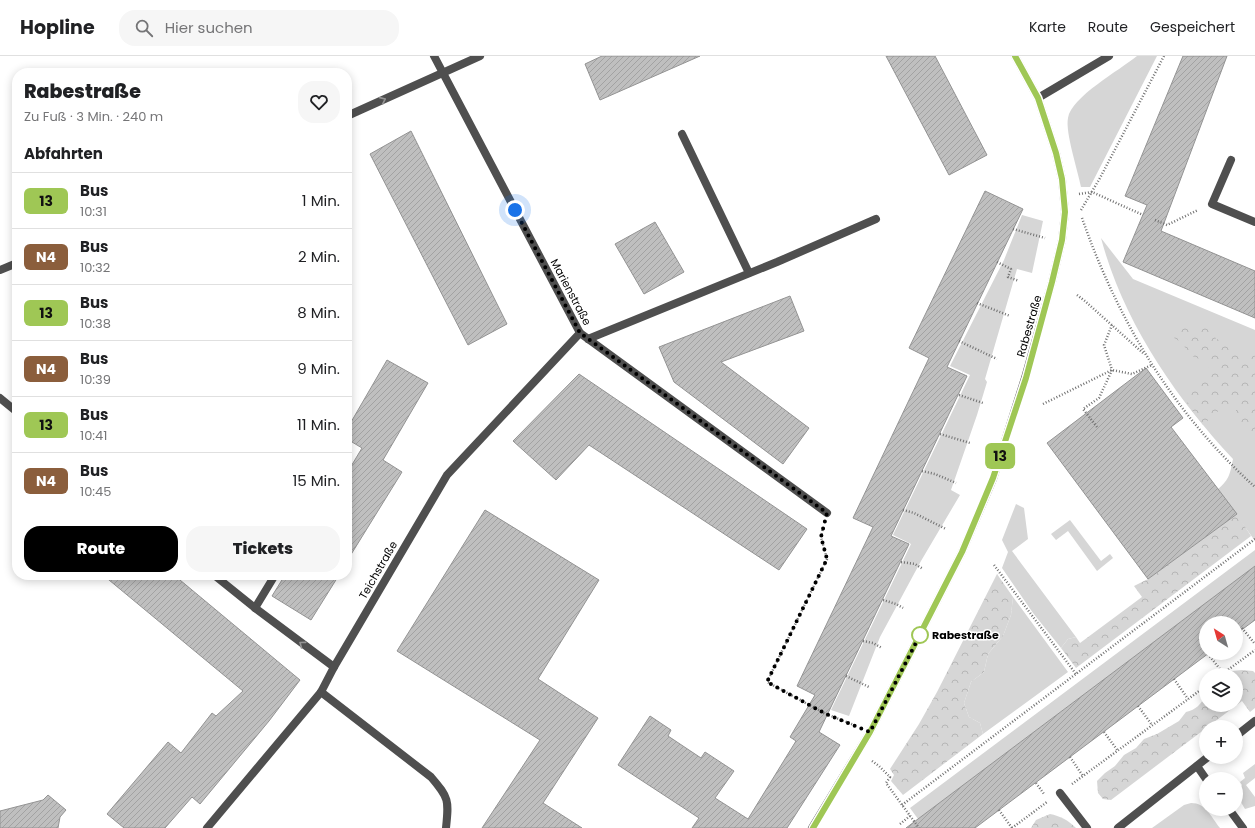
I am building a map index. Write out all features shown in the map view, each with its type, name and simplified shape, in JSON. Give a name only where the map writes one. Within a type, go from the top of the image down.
[{"type":"street","name":"Marienstraße","points":[[434,56],[580,333],[827,513]]},
{"type":"street","points":[[352,114],[480,56]]},
{"type":"street","name":"Rabestraße","points":[[812,828],[870,732],[962,552],[993,478],[1026,378],[1052,282],[1062,240],[1065,212],[1062,179],[1056,153],[1038,98],[1015,56]]},
{"type":"street","points":[[1038,98],[1109,56]]},
{"type":"street","points":[[682,134],[749,273]]},
{"type":"street","points":[[1231,160],[1212,204],[1255,222]]},
{"type":"street","points":[[588,339],[876,219]]},
{"type":"street","points":[[0,270],[12,265]]},
{"type":"street","name":"Teichstraße","points":[[207,828],[321,692],[334,667],[447,475],[580,333]]},
{"type":"street","points":[[0,398],[12,408]]},
{"type":"street","points":[[220,580],[334,667]]},
{"type":"street","points":[[255,608],[272,580]]},
{"type":"street","points":[[321,692],[431,777],[443,790],[448,802],[446,828]]},
{"type":"street","points":[[1243,730],[1255,721]]},
{"type":"street","points":[[1118,828],[1199,764]]},
{"type":"street","points":[[1196,766],[1201,772]]},
{"type":"street","points":[[1060,793],[1087,828]]},
{"type":"street","points":[[1235,816],[1244,828]]},
{"type":"path","points":[[1164,56],[1080,213],[1104,275],[1145,355],[1191,420],[1218,451],[1255,487]]},
{"type":"path","points":[[1092,192],[1143,215]]},
{"type":"path","points":[[1155,220],[1167,225],[1212,204]]},
{"type":"path","points":[[1013,228],[1044,238]]},
{"type":"path","points":[[997,262],[1011,269],[1008,277],[1019,281]]},
{"type":"path","points":[[1077,295],[1145,355]]},
{"type":"path","points":[[977,303],[1010,316]]},
{"type":"path","points":[[1097,427],[1083,409],[1099,398],[1112,370],[1104,345],[1112,325]]},
{"type":"path","points":[[960,341],[996,358]]},
{"type":"path","points":[[1043,404],[1112,370],[1132,374],[1152,365]]},
{"type":"path","points":[[959,395],[983,403]]},
{"type":"path","points":[[940,434],[970,443]]},
{"type":"path","points":[[922,471],[935,474],[956,483]]},
{"type":"path","points":[[903,510],[914,513],[946,529]]},
{"type":"path","points":[[827,513],[821,537],[827,559],[767,682],[826,714],[870,732]]},
{"type":"path","points":[[902,805],[1255,539]]},
{"type":"path","points":[[901,562],[915,564],[923,570]]},
{"type":"path","points":[[994,565],[1076,674]]},
{"type":"path","points":[[883,600],[903,608]]},
{"type":"path","points":[[1243,629],[1255,644]]},
{"type":"path","points":[[863,641],[872,643],[882,648]]},
{"type":"path","points":[[1230,668],[1255,650]]},
{"type":"path","points":[[846,676],[869,687]]},
{"type":"path","points":[[1174,679],[1188,699]]},
{"type":"path","points":[[999,810],[1012,828],[1199,691]]},
{"type":"path","points":[[1138,706],[1152,726]]},
{"type":"path","points":[[1104,732],[1118,751]]},
{"type":"path","points":[[858,753],[879,766],[890,777],[886,783],[919,828]]},
{"type":"path","points":[[1070,757],[1083,776]]},
{"type":"path","points":[[900,824],[910,816]]},
{"type":"green space","points":[[1137,56],[1157,56],[1090,187],[1081,187],[1068,132],[1068,118],[1071,110],[1078,101],[1097,84]]},
{"type":"green space","points":[[1022,215],[1043,221],[1032,273],[1017,269],[985,379],[987,382],[951,490],[960,495],[921,561],[880,637],[849,716],[831,710],[911,544],[893,535],[970,375],[950,366],[1004,260]]},
{"type":"green space","points":[[1101,238],[1133,279],[1255,330],[1255,541],[1218,489],[1227,479],[1233,459],[1191,410],[1172,384],[1137,328],[1111,269]]},
{"type":"green space","points":[[1189,324],[1213,330],[1216,339],[1231,342],[1238,354],[1251,352],[1255,356],[1255,433],[1251,432],[1236,419],[1236,407],[1232,402],[1217,412],[1203,425],[1187,404],[1194,387],[1210,373],[1208,363],[1190,355],[1182,343],[1171,336],[1176,326]]},
{"type":"green space","points":[[1016,504],[1024,508],[1028,539],[1012,551],[1076,637],[1068,639],[1061,648],[1033,613],[1002,568],[1008,552],[1002,540]]},
{"type":"green space","points":[[1237,514],[1251,536],[1076,668],[1061,648],[1068,639],[1076,637],[1080,643],[1142,597],[1134,586],[1148,579]]},
{"type":"green space","points":[[1070,520],[1101,561],[1110,554],[1113,558],[1097,571],[1068,531],[1056,540],[1051,534]]},
{"type":"green space","points":[[1255,550],[1255,566],[918,819],[910,808]]},
{"type":"green space","points":[[997,574],[1013,597],[1011,615],[1003,636],[988,654],[984,672],[971,682],[964,703],[969,717],[980,723],[983,734],[903,795],[891,781],[894,775],[890,769],[919,724],[937,692]]},
{"type":"green space","points":[[1013,597],[1068,672],[983,734],[980,723],[969,717],[964,703],[971,682],[984,672],[988,654],[1003,636],[1011,615]]},
{"type":"green space","points":[[1243,670],[1253,671],[1255,673],[1255,708],[1250,712],[1243,702]]},
{"type":"green space","points":[[1199,705],[1199,712],[1227,712],[1217,720],[1199,720],[1199,733],[1111,800],[1103,799],[1098,793],[1097,781],[1105,773],[1115,766],[1124,755],[1136,748],[1144,739],[1157,734],[1179,721],[1186,712],[1193,710]]},
{"type":"green space","points":[[1255,764],[1255,778],[1246,785],[1255,797],[1255,806],[1245,809],[1243,806],[1243,780],[1245,778],[1243,773]]},
{"type":"green space","points":[[1191,803],[1199,805],[1199,816],[1212,816],[1220,828],[1152,828],[1184,805]]},
{"type":"green space","points":[[1050,814],[1064,819],[1076,828],[1031,828],[1036,820]]},
{"type":"building","points":[[602,56],[700,56],[600,100],[585,64]]},
{"type":"building","points":[[886,56],[935,56],[987,155],[949,175]]},
{"type":"building","points":[[1183,56],[1227,56],[1161,231],[1255,271],[1255,318],[1123,262],[1147,205],[1125,196]]},
{"type":"building","points":[[411,131],[507,324],[468,345],[370,154]]},
{"type":"building","points":[[985,191],[1023,209],[947,367],[967,376],[891,536],[909,544],[819,732],[840,745],[787,828],[692,828],[699,818],[618,765],[650,716],[671,730],[668,736],[701,758],[705,752],[734,771],[715,798],[748,819],[796,741],[790,737],[815,695],[797,686],[873,527],[853,518],[929,358],[909,348]]},
{"type":"building","points":[[655,222],[684,272],[644,294],[615,244]]},
{"type":"building","points":[[790,296],[804,331],[721,362],[809,428],[783,464],[674,382],[659,347]]},
{"type":"building","points":[[387,360],[428,383],[383,460],[402,472],[352,553],[352,465],[362,448],[352,442],[352,420]]},
{"type":"building","points":[[1146,368],[1183,418],[1171,427],[1237,514],[1148,579],[1047,443]]},
{"type":"building","points":[[579,374],[807,529],[779,570],[589,445],[556,480],[513,441]]},
{"type":"building","points":[[485,510],[599,580],[538,679],[598,718],[543,803],[582,828],[482,828],[540,740],[397,651]]},
{"type":"building","points":[[1255,566],[1255,620],[1243,629],[1243,616],[1199,616],[1200,660],[975,828],[906,828]]},
{"type":"building","points":[[109,580],[180,580],[300,680],[269,721],[200,804],[192,797],[165,828],[124,828],[107,814],[168,742],[181,753],[212,713],[216,716],[243,691]]},
{"type":"building","points":[[282,580],[336,580],[311,620],[272,596]]},
{"type":"building","points":[[48,795],[66,810],[60,817],[58,828],[0,828],[0,811],[43,800]]},
{"type":"bus line","name":"13","points":[[813,828],[870,732],[962,552],[993,478],[1026,378],[1052,282],[1062,240],[1065,212],[1062,179],[1056,153],[1038,98],[1015,56]]},
{"type":"place","name":"Rabestraße","points":[[920,635]]},
{"type":"route","points":[[515,210],[580,333],[827,513],[821,537],[827,559],[767,682],[826,714],[870,732],[921,633],[920,635]]}]
